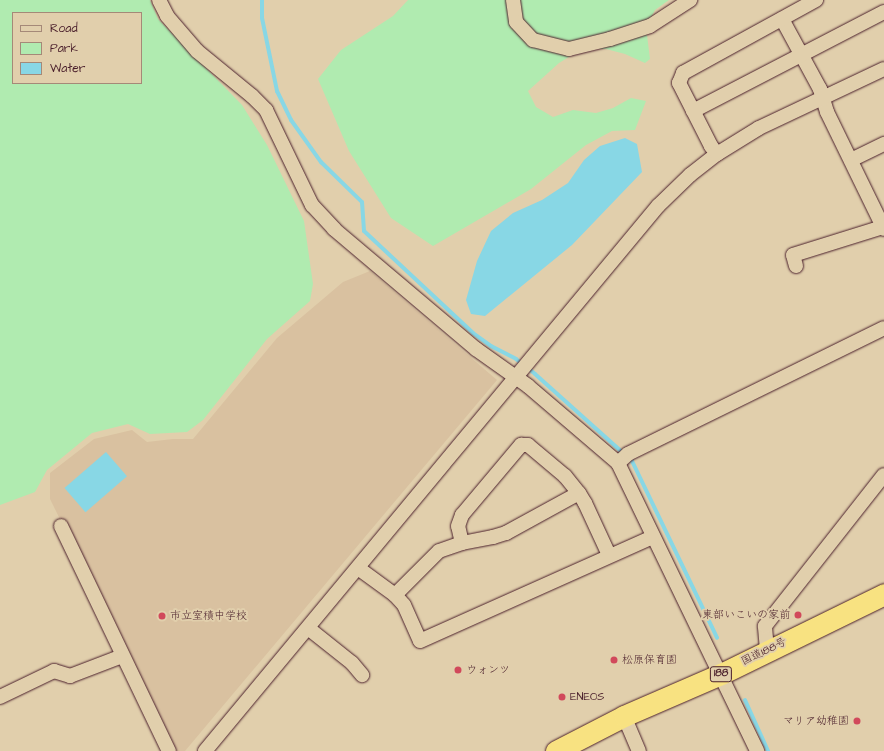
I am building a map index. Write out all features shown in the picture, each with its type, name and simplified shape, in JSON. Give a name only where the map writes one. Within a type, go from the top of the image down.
[{"type":"highway","name":"国道188号","points":[[556,751],[624,716],[721,674],[767,650],[884,594]]},
{"type":"street","points":[[159,0],[167,16],[197,51],[252,96],[266,110],[312,205],[334,229],[476,349],[528,386],[618,464],[757,751]]},
{"type":"street","points":[[512,0],[516,22],[534,40],[569,49],[610,39],[650,26],[690,0]]},
{"type":"street","points":[[717,154],[711,146],[679,83],[683,73],[816,0]]},
{"type":"street","points":[[693,111],[884,12]]},
{"type":"street","points":[[782,19],[820,89],[827,112],[851,160],[880,208],[883,228],[793,255],[796,266]]},
{"type":"street","points":[[205,751],[658,206],[690,175],[717,154],[759,128],[884,69]]},
{"type":"street","points":[[851,160],[884,144]]},
{"type":"street","points":[[618,464],[628,454],[884,328]]},
{"type":"street","points":[[462,543],[458,526],[462,515],[520,445],[528,445],[565,476],[579,493],[609,555]]},
{"type":"street","points":[[767,650],[765,626],[884,475]]},
{"type":"street","points":[[394,596],[439,552],[462,543],[506,533],[579,493]]},
{"type":"street","points":[[61,526],[122,656],[169,751]]},
{"type":"street","points":[[358,568],[394,596],[404,606],[420,641],[652,536]]},
{"type":"street","points":[[308,628],[352,663],[362,674]]},
{"type":"street","points":[[0,697],[54,671],[70,676],[122,656]]},
{"type":"street","points":[[624,716],[639,751]]},
{"type":"shaded area","points":[[370,271],[497,380],[185,751],[175,751],[50,499],[50,473],[94,439],[132,430],[147,442],[173,439],[193,439],[277,338],[343,282]]},
{"type":"green space","points":[[0,0],[150,0],[158,19],[242,105],[267,145],[304,221],[313,284],[310,301],[267,339],[203,420],[187,432],[150,434],[128,424],[92,433],[47,470],[35,492],[0,505]]},
{"type":"green space","points":[[408,0],[669,0],[655,10],[646,27],[650,59],[645,63],[625,54],[606,49],[582,49],[559,63],[528,91],[536,107],[553,117],[573,110],[596,113],[613,108],[631,98],[646,101],[635,130],[612,131],[586,145],[531,189],[433,246],[391,218],[349,151],[318,79],[341,50],[393,16]]},
{"type":"water","points":[[625,138],[637,144],[642,172],[572,245],[485,316],[471,314],[466,300],[477,261],[491,231],[513,213],[542,200],[568,183],[584,160],[600,146]]},
{"type":"water","points":[[106,452],[127,476],[85,512],[64,488]]},
{"type":"waterway","points":[[262,0],[262,18],[277,91],[291,120],[321,162],[362,202],[364,231],[473,333],[491,346],[516,359],[535,374],[632,461],[717,638]]},
{"type":"waterway","points":[[745,700],[768,751]]},
{"type":"place","name":"東部いこいの家前","points":[[798,615]]},
{"type":"place","name":"市立室積中学校","points":[[162,616]]},
{"type":"place","name":"松原保育園","points":[[614,660]]},
{"type":"place","name":"ウォンツ","points":[[458,670]]},
{"type":"place","name":"ENEOS","points":[[562,697]]},
{"type":"place","name":"マリア幼稚園","points":[[857,721]]}]
